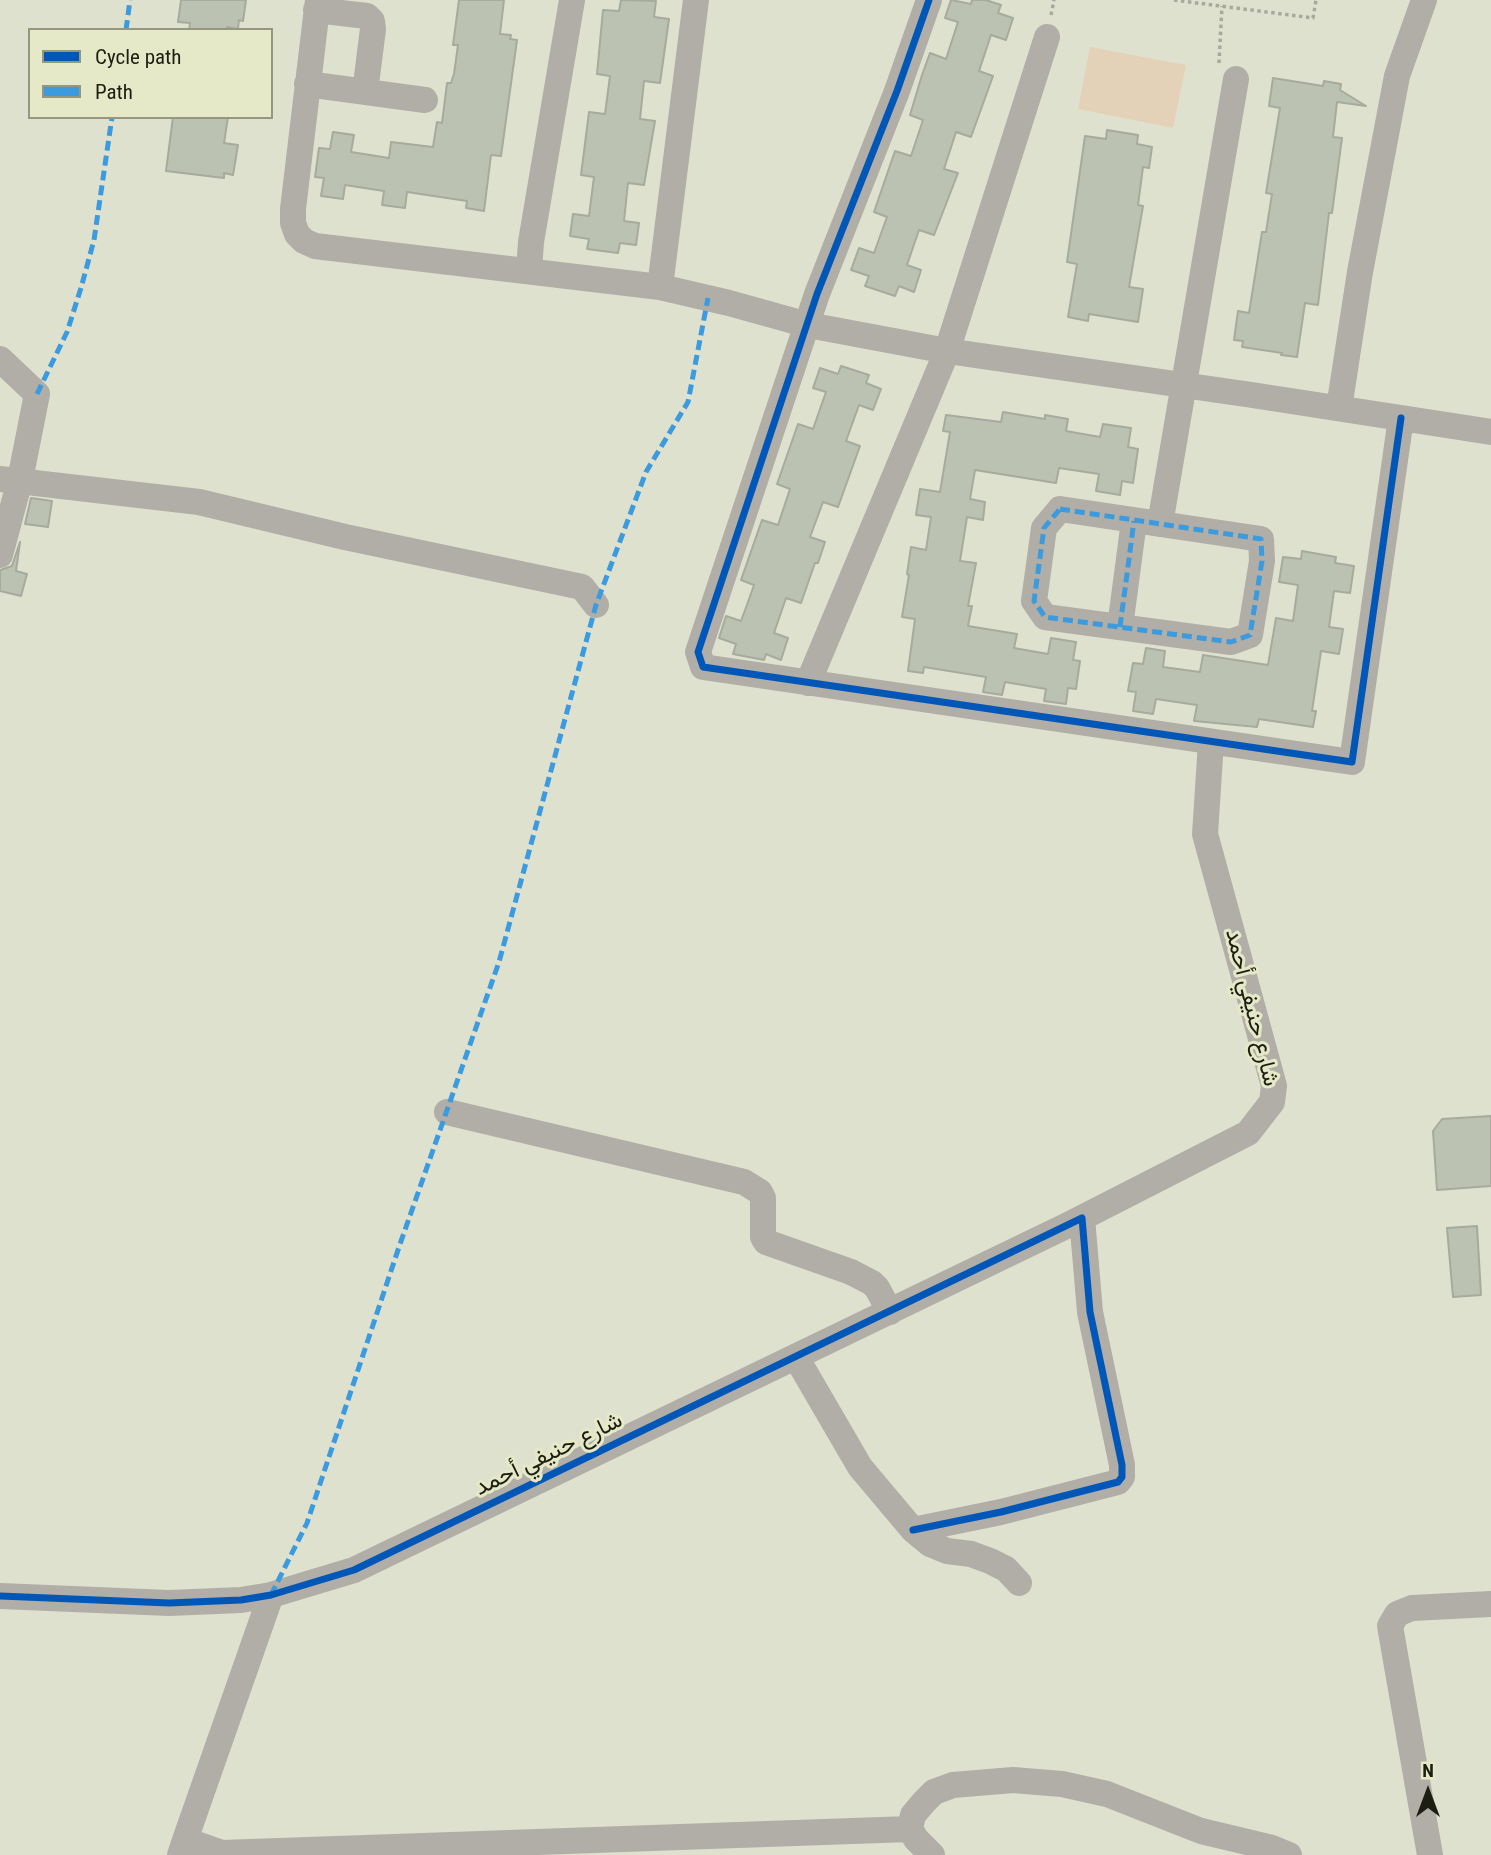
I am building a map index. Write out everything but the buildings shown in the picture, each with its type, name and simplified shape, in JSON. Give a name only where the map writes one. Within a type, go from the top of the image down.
[{"type":"street","points":[[529,271],[531,242],[572,0]]},
{"type":"street","points":[[660,287],[696,0]]},
{"type":"street","points":[[929,0],[898,91],[817,294],[698,652],[704,667],[1352,762],[1401,418]]},
{"type":"street","points":[[1339,408],[1360,272],[1397,76],[1424,0]]},
{"type":"street","points":[[365,92],[372,21],[367,16],[317,5],[293,209],[293,223],[297,234],[315,246],[660,287],[808,325],[947,351],[1491,432]]},
{"type":"street","points":[[808,682],[947,351],[1047,37]]},
{"type":"street","points":[[1120,627],[1182,386],[1227,71]]},
{"type":"street","points":[[307,84],[425,100]]},
{"type":"street","points":[[0,359],[37,394],[10,479],[0,555]]},
{"type":"street","points":[[10,479],[200,502],[345,537],[582,587],[596,606]]},
{"type":"street","points":[[1060,509],[1261,539],[1262,561],[1250,635],[1231,642],[1120,627],[1045,618],[1034,601],[1044,528],[1060,509]]},
{"type":"street","name":"شارع حنيفي أحمد","points":[[0,1596],[169,1603],[241,1600],[271,1595],[354,1570],[890,1312],[1248,1133],[1272,1102],[1275,1086],[1205,834],[1211,742]]},
{"type":"street","points":[[447,1112],[744,1182],[760,1192],[763,1198],[763,1237],[766,1242],[851,1272],[872,1283],[890,1312]]},
{"type":"street","points":[[913,1530],[1000,1512],[1118,1482],[1122,1477],[1122,1465],[1090,1312],[1082,1218]]},
{"type":"street","points":[[796,1357],[860,1467],[913,1530],[930,1544],[947,1551],[971,1554],[990,1561],[1006,1569],[1019,1583]]},
{"type":"street","points":[[271,1595],[182,1847],[223,1854],[741,1845],[910,1829]]},
{"type":"street","points":[[1430,1855],[1390,1626],[1397,1614],[1412,1608],[1491,1604]]},
{"type":"street","points":[[932,1855],[910,1829],[914,1815],[934,1792],[953,1785],[1013,1780],[1062,1784],[1107,1794],[1201,1831],[1272,1848],[1289,1855]]},
{"type":"path","points":[[1174,0],[1313,18],[1316,0]]},
{"type":"path","points":[[1222,6],[1227,71]]},
{"type":"shaded area","points":[[1090,47],[1186,65],[1173,128],[1078,109]]},
{"type":"marked path","points":[[126,28],[130,0]]},
{"type":"marked path","points":[[37,394],[67,332],[81,288],[94,240],[112,119]]},
{"type":"marked path","points":[[271,1595],[307,1523],[399,1247],[499,962],[596,605],[646,472],[688,402],[708,298]]},
{"type":"marked path","points":[[1060,509],[1261,539],[1262,561],[1250,635],[1231,642],[1045,617],[1034,601],[1044,528],[1060,509]]},
{"type":"marked path","points":[[1120,627],[1134,521]]},
{"type":"cycle path","points":[[929,0],[897,91],[817,294],[698,652],[703,667],[1352,762],[1401,418]]},
{"type":"cycle path","points":[[0,1596],[169,1603],[241,1600],[271,1595],[354,1570],[1082,1218],[1090,1312],[1122,1465],[1122,1477],[1118,1482],[1001,1512],[913,1530]]}]
